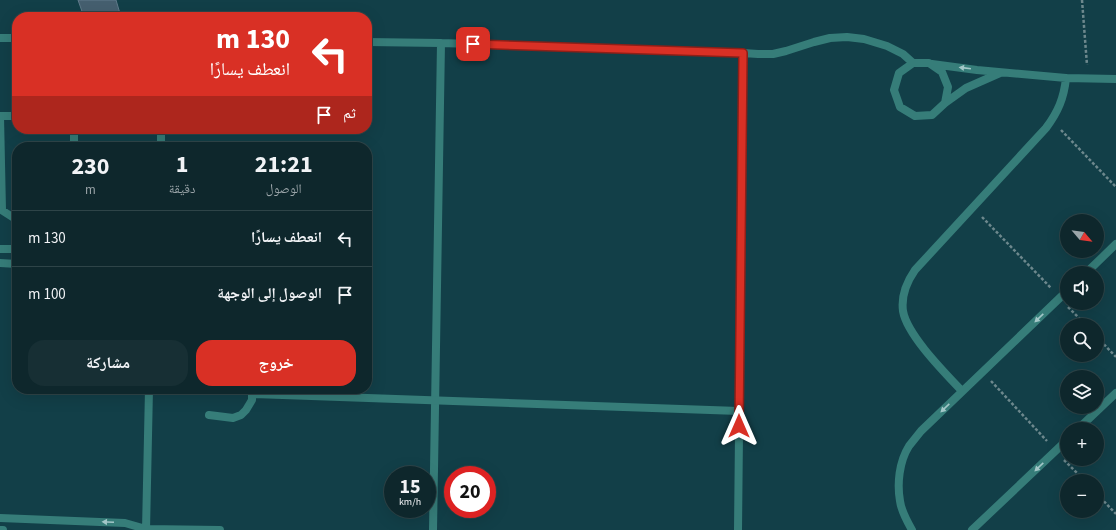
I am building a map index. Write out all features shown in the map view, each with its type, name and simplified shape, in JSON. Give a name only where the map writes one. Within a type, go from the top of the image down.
[{"type":"street","points":[[372,42],[773,54],[830,38],[847,37],[864,39],[887,46],[903,54],[914,63]]},
{"type":"street","points":[[0,38],[12,38]]},
{"type":"street","points":[[433,530],[442,43]]},
{"type":"street","points":[[738,530],[743,53]]},
{"type":"street","points":[[1001,72],[966,88],[945,103],[932,115],[914,116],[900,107],[894,90],[899,73],[914,63],[929,63],[1066,78],[1116,79]]},
{"type":"street","points":[[929,63],[942,72],[948,87],[945,103]]},
{"type":"street","points":[[962,391],[920,343],[906,320],[903,297],[905,287],[915,270],[1046,128],[1057,112],[1065,90],[1066,78]]},
{"type":"street","points":[[12,116],[0,116],[1,209],[12,217]]},
{"type":"street","points":[[1093,266],[1116,244]]},
{"type":"street","points":[[0,249],[12,249]]},
{"type":"street","points":[[0,263],[12,264]]},
{"type":"street","points":[[912,530],[900,503],[899,486],[903,460],[909,447],[921,431],[1060,298]]},
{"type":"street","points":[[1085,422],[1116,393]]},
{"type":"street","points":[[145,530],[149,394]]},
{"type":"street","points":[[209,415],[233,418],[241,415],[252,400],[252,394]]},
{"type":"street","points":[[298,394],[739,411]]},
{"type":"street","points":[[972,530],[1060,446]]},
{"type":"street","points":[[0,518],[125,523],[145,530],[220,530]]},
{"type":"path","points":[[1082,0],[1088,78]]},
{"type":"path","points":[[1052,120],[1116,187]]},
{"type":"path","points":[[973,207],[1060,298]]},
{"type":"path","points":[[1072,310],[1079,318]]},
{"type":"path","points":[[1104,344],[1116,357]]},
{"type":"path","points":[[983,371],[1078,474]]},
{"type":"path","points":[[1104,501],[1116,514]]},
{"type":"shaded area","points":[[0,0],[1116,0],[1116,530],[0,530]]},
{"type":"building","points":[[78,0],[116,0],[120,12],[82,12]]},
{"type":"route","points":[[473,44],[743,53],[739,426]]}]
